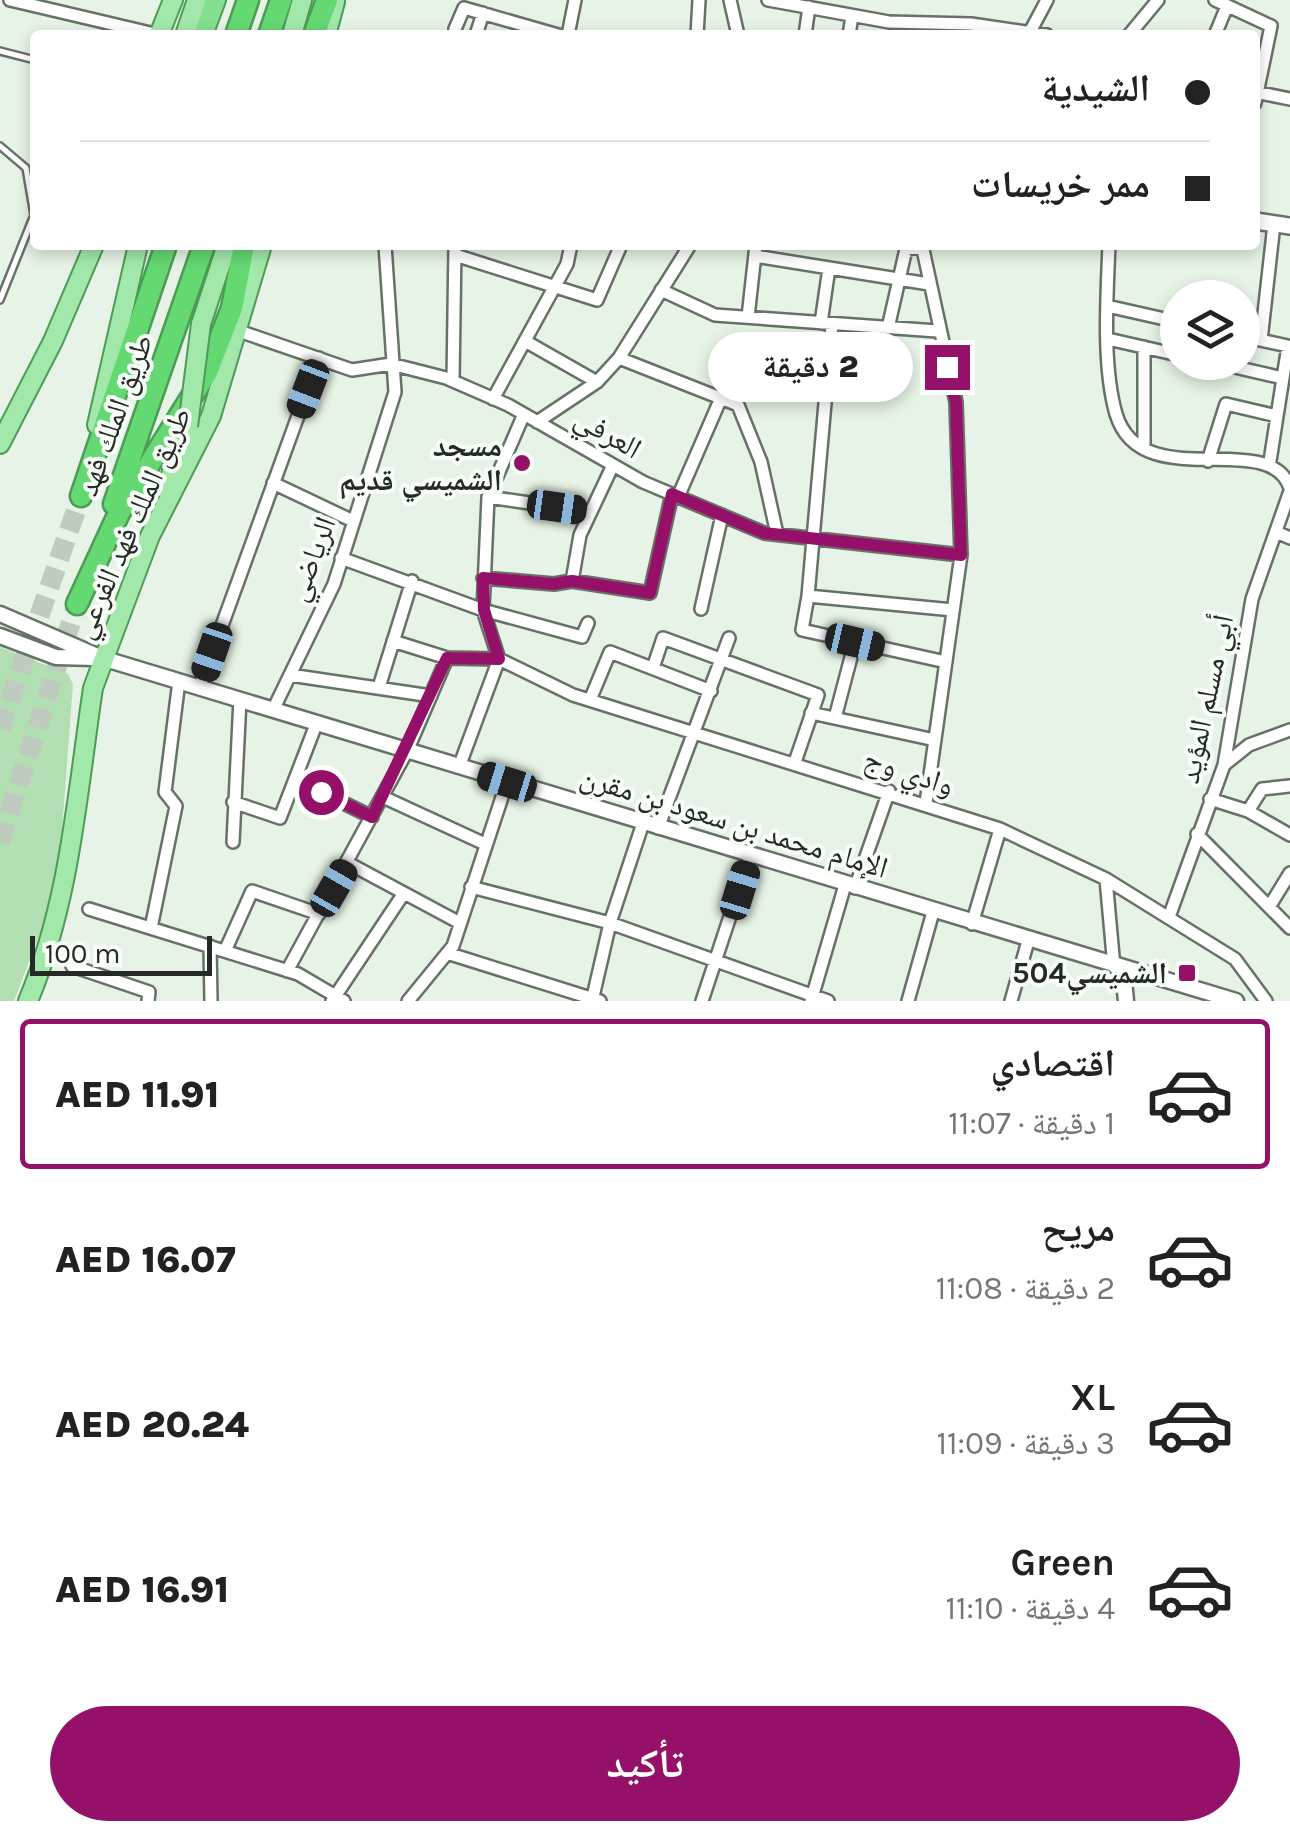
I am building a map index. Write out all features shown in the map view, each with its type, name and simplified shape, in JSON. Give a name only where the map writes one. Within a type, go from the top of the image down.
[{"type":"highway","points":[[206,30],[216,0]]},
{"type":"highway","points":[[238,30],[248,0]]},
{"type":"highway","points":[[271,30],[281,0]]},
{"type":"highway","points":[[316,30],[328,0]]},
{"type":"highway","name":"طريق الملك فهد","points":[[81,496],[164,250]]},
{"type":"highway","name":"طريق الملك فهد","points":[[203,250],[180,326],[77,604],[119,513],[207,372],[232,308],[243,250]]},
{"type":"main road","points":[[161,30],[173,0]]},
{"type":"main road","points":[[187,30],[197,0]]},
{"type":"main road","points":[[293,30],[302,0]]},
{"type":"main road","points":[[327,30],[335,0]]},
{"type":"main road","points":[[0,444],[53,341],[92,250]]},
{"type":"main road","points":[[81,496],[137,250]]},
{"type":"main road","points":[[150,536],[188,426],[200,324],[224,250]]},
{"type":"main road","name":"طريق الملك فهد الفرعي","points":[[28,1001],[49,951],[67,879],[94,688],[102,658],[150,536],[204,432],[239,331],[261,250]]},
{"type":"street","points":[[10,0],[138,30]]},
{"type":"street","points":[[569,30],[575,0]]},
{"type":"street","points":[[697,30],[700,0]]},
{"type":"street","points":[[730,0],[737,30]]},
{"type":"street","points":[[768,0],[902,29],[935,30]]},
{"type":"street","points":[[1031,30],[1047,0]]},
{"type":"street","points":[[1133,30],[1158,0]]},
{"type":"street","points":[[1242,13],[1248,0]]},
{"type":"street","points":[[1216,30],[1221,3],[1271,26],[1260,77]]},
{"type":"street","points":[[455,30],[464,8],[524,30]]},
{"type":"street","points":[[806,30],[808,8]]},
{"type":"street","points":[[477,30],[482,13]]},
{"type":"street","points":[[850,30],[852,16]]},
{"type":"street","points":[[1260,96],[1290,98]]},
{"type":"street","points":[[1108,250],[1108,339],[1116,414],[1129,438],[1144,449],[1208,461],[1280,467],[1277,416],[1288,346],[1261,340],[1282,225]]},
{"type":"street","name":"الرياضي","points":[[274,710],[342,558],[395,392],[384,250]]},
{"type":"street","points":[[454,381],[455,250],[597,300],[619,250]]},
{"type":"street","points":[[493,399],[556,284],[570,250]]},
{"type":"street","points":[[537,422],[596,382],[619,358],[687,250]]},
{"type":"street","points":[[748,318],[755,250],[829,268],[929,284]]},
{"type":"street","points":[[888,328],[906,250]]},
{"type":"street","points":[[923,250],[956,402],[961,555],[926,803]]},
{"type":"street","points":[[829,268],[816,540],[802,630],[946,662]]},
{"type":"street","points":[[660,290],[715,315],[938,332]]},
{"type":"street","points":[[1107,306],[1160,318]]},
{"type":"street","name":"العرفي","points":[[239,331],[352,370],[390,364],[454,381],[676,496],[776,534],[961,555]]},
{"type":"street","points":[[1108,339],[1160,351]]},
{"type":"street","points":[[525,341],[596,382]]},
{"type":"street","points":[[1144,347],[1144,449]]},
{"type":"street","points":[[200,686],[319,358]]},
{"type":"street","points":[[619,358],[738,405],[761,462],[776,534]]},
{"type":"street","points":[[1260,367],[1286,370]]},
{"type":"street","points":[[483,578],[554,584],[572,581],[650,593],[676,496],[721,398]]},
{"type":"street","points":[[1208,461],[1226,404],[1277,416]]},
{"type":"street","points":[[459,767],[499,659],[484,610],[488,496],[524,414]]},
{"type":"street","points":[[572,581],[580,535],[613,465]]},
{"type":"street","name":"أبي مسلم المؤيد","points":[[1169,917],[1224,764],[1252,599],[1290,489],[1280,467]]},
{"type":"street","points":[[272,483],[352,520]]},
{"type":"street","points":[[488,496],[591,512]]},
{"type":"street","points":[[701,609],[722,515]]},
{"type":"street","points":[[1276,532],[1290,538]]},
{"type":"street","points":[[342,558],[484,610],[582,637],[588,623]]},
{"type":"street","points":[[378,687],[412,581]]},
{"type":"street","points":[[808,596],[953,610]]},
{"type":"street","name":"الإمام محمد بن سعود بن مقرن","points":[[0,614],[102,658],[1118,969],[1236,1001]]},
{"type":"street","name":"الإمام محمد بن سعود بن مقرن","points":[[0,636],[56,657],[102,658]]},
{"type":"street","points":[[652,668],[663,638],[818,695],[796,762]]},
{"type":"street","points":[[447,953],[595,1000],[610,923],[697,732],[729,638]]},
{"type":"street","points":[[393,641],[447,658],[499,659]]},
{"type":"street","points":[[835,718],[855,642]]},
{"type":"street","points":[[590,700],[610,652],[711,691]]},
{"type":"street","points":[[287,970],[407,751],[447,658]]},
{"type":"street","name":"وادي وج","points":[[499,659],[590,700],[1000,829],[1106,879],[1236,959],[1266,1001]]},
{"type":"street","points":[[290,675],[430,696]]},
{"type":"street","points":[[150,928],[176,806],[164,792],[179,681]]},
{"type":"street","points":[[233,842],[240,699]]},
{"type":"street","points":[[812,714],[935,740]]},
{"type":"street","points":[[232,802],[280,818],[317,722]]},
{"type":"street","points":[[1224,764],[1250,745],[1290,730]]},
{"type":"street","points":[[295,779],[372,817]]},
{"type":"street","points":[[408,1001],[447,953],[507,782]]},
{"type":"street","points":[[1248,811],[1262,789],[1290,786]]},
{"type":"street","points":[[812,999],[850,887],[890,792]]},
{"type":"street","points":[[383,797],[486,844]]},
{"type":"street","points":[[1210,799],[1288,830]]},
{"type":"street","points":[[972,924],[1000,829]]},
{"type":"street","points":[[1197,834],[1290,928]]},
{"type":"street","points":[[702,1001],[750,856]]},
{"type":"street","points":[[348,863],[460,923]]},
{"type":"street","points":[[1269,906],[1290,873]]},
{"type":"street","points":[[1106,879],[1126,1001]]},
{"type":"street","points":[[470,888],[610,923],[718,958],[812,999],[828,1001]]},
{"type":"street","points":[[225,951],[252,891],[319,914]]},
{"type":"street","points":[[88,909],[287,970],[337,999],[404,893]]},
{"type":"street","points":[[908,1001],[933,912]]},
{"type":"street","points":[[1011,1001],[1028,941]]},
{"type":"street","points":[[210,946],[211,1001]]},
{"type":"street","points":[[72,966],[149,992],[148,1001]]},
{"type":"lane","points":[[0,51],[30,59]]},
{"type":"lane","points":[[0,146],[26,168],[30,191]]},
{"type":"lane","points":[[0,300],[30,224]]},
{"type":"green space","points":[[0,647],[68,674],[73,684],[60,857],[48,912],[14,1001],[0,1001]]},
{"type":"tunnel","points":[[0,729],[81,496]]},
{"type":"tunnel","points":[[0,842],[77,604]]},
{"type":"place","name":"مسجد الشميسي قديم","points":[[522,463]]},
{"type":"place","name":"الشميسي504","points":[[1187,973]]},
{"type":"route","points":[[321,792],[372,817],[407,751],[447,658],[499,659],[484,610],[483,578],[554,584],[572,581],[650,593],[672,494],[764,533],[961,555],[956,402],[947,367]]}]
